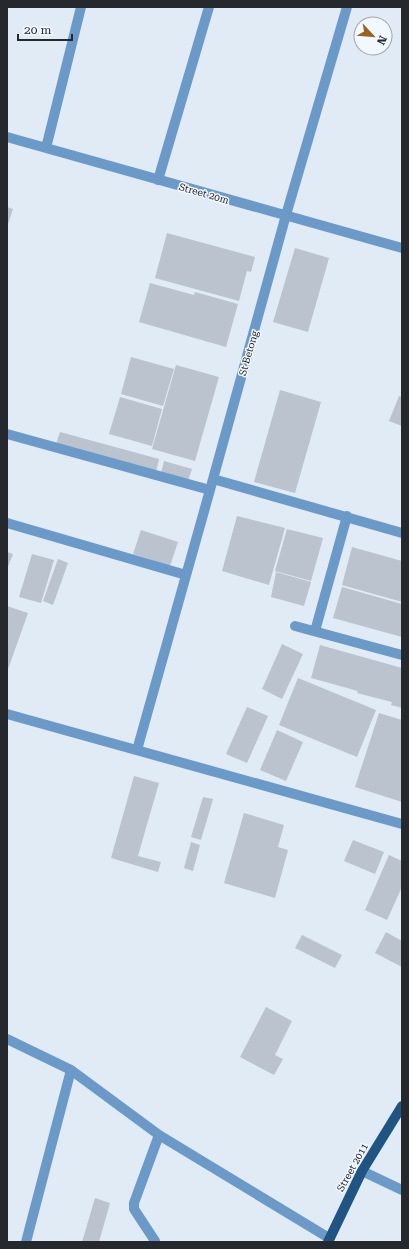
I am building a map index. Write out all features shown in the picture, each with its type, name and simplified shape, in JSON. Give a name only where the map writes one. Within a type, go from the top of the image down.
[{"type":"main road","name":"Street 2011","points":[[329,1240],[362,1171],[402,1106]]},
{"type":"street","points":[[46,148],[81,7]]},
{"type":"street","points":[[158,180],[209,7]]},
{"type":"street","name":"St Betong","points":[[137,750],[286,215],[346,7]]},
{"type":"street","name":"Street 20m","points":[[7,137],[402,248]]},
{"type":"street","points":[[7,434],[210,490]]},
{"type":"street","points":[[213,479],[402,532]]},
{"type":"street","points":[[315,631],[347,516]]},
{"type":"street","points":[[7,523],[186,575]]},
{"type":"street","points":[[295,626],[402,655]]},
{"type":"street","points":[[7,714],[402,824]]},
{"type":"street","points":[[7,1039],[71,1070],[160,1134],[329,1240]]},
{"type":"street","points":[[26,1242],[71,1070]]},
{"type":"street","points":[[155,1241],[134,1209],[134,1203],[160,1134]]},
{"type":"street","points":[[362,1171],[402,1190]]},
{"type":"building","points":[[7,207],[13,209],[7,227]]},
{"type":"building","points":[[167,233],[255,257],[251,272],[247,271],[239,301],[155,278]]},
{"type":"building","points":[[295,248],[329,258],[308,332],[273,322]]},
{"type":"building","points":[[150,283],[194,295],[195,292],[238,304],[226,347],[139,322]]},
{"type":"building","points":[[131,357],[174,369],[163,406],[121,394]]},
{"type":"building","points":[[176,365],[219,377],[195,461],[152,449]]},
{"type":"building","points":[[280,390],[321,402],[295,493],[254,482]]},
{"type":"building","points":[[399,396],[402,397],[402,426],[389,421]]},
{"type":"building","points":[[120,397],[162,409],[152,446],[109,434]]},
{"type":"building","points":[[60,432],[159,459],[156,472],[56,444]]},
{"type":"building","points":[[164,461],[192,469],[188,481],[161,473]]},
{"type":"building","points":[[237,516],[285,528],[269,585],[222,571]]},
{"type":"building","points":[[287,529],[323,538],[311,581],[275,571]]},
{"type":"building","points":[[141,530],[178,542],[170,566],[133,554]]},
{"type":"building","points":[[352,547],[402,561],[402,602],[342,585]]},
{"type":"building","points":[[7,552],[13,554],[7,569]]},
{"type":"building","points":[[32,554],[54,560],[41,603],[19,597]]},
{"type":"building","points":[[58,559],[68,563],[53,605],[43,601]]},
{"type":"building","points":[[276,572],[311,582],[304,606],[271,597]]},
{"type":"building","points":[[342,587],[402,604],[402,637],[333,618]]},
{"type":"building","points":[[7,606],[28,613],[7,672]]},
{"type":"building","points":[[282,644],[303,654],[282,699],[262,689]]},
{"type":"building","points":[[320,645],[402,668],[402,708],[391,705],[392,702],[357,693],[358,691],[311,678]]},
{"type":"building","points":[[298,678],[376,710],[357,757],[279,725]]},
{"type":"building","points":[[247,707],[268,716],[247,763],[226,754]]},
{"type":"building","points":[[379,713],[402,720],[402,802],[355,787]]},
{"type":"building","points":[[277,730],[303,742],[286,781],[260,770]]},
{"type":"building","points":[[134,776],[159,783],[138,856],[161,862],[158,872],[111,858]]},
{"type":"building","points":[[203,797],[213,799],[201,840],[191,837]]},
{"type":"building","points":[[244,813],[284,825],[278,847],[288,850],[275,898],[224,883]]},
{"type":"building","points":[[353,840],[384,852],[375,874],[344,861]]},
{"type":"building","points":[[191,842],[200,845],[193,871],[184,868]]},
{"type":"building","points":[[389,855],[402,861],[402,887],[387,920],[365,910]]},
{"type":"building","points":[[386,932],[402,941],[402,967],[375,953]]},
{"type":"building","points":[[302,935],[342,955],[335,968],[295,948]]},
{"type":"building","points":[[266,1007],[292,1021],[275,1055],[283,1059],[274,1075],[240,1057]]},
{"type":"building","points":[[95,1198],[110,1203],[99,1242],[82,1242]]}]
